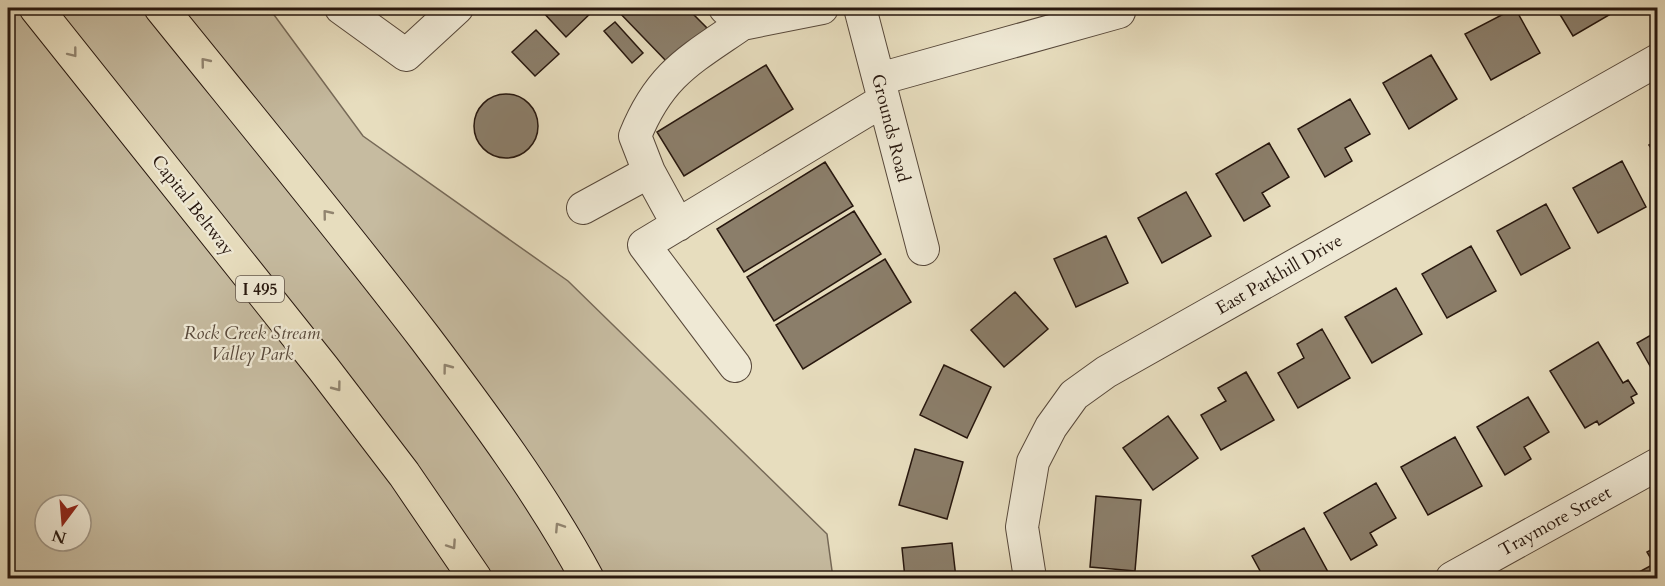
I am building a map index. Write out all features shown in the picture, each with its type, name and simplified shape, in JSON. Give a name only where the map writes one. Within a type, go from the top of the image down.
[{"type":"highway","name":"Capital Beltway","points":[[36,8],[404,474],[475,579]]},
{"type":"highway","points":[[161,8],[387,289],[493,428],[563,533],[587,579]]},
{"type":"street","points":[[342,8],[406,55],[457,8]]},
{"type":"street","points":[[678,225],[649,172],[635,136],[647,107],[673,72],[734,16],[822,8]]},
{"type":"street","name":"Grounds Road","points":[[860,8],[923,249]]},
{"type":"street","points":[[735,366],[644,245],[678,225],[881,89],[1119,12],[1118,8]]},
{"type":"street","name":"East Parkhill Drive","points":[[1030,579],[1022,527],[1033,462],[1051,427],[1074,395],[1106,372],[1658,60]]},
{"type":"street","points":[[583,208],[649,172]]},
{"type":"street","name":"Traymore Street","points":[[1452,579],[1658,464]]},
{"type":"green space","name":"Rock Creek Stream Valley Park","points":[[8,8],[269,8],[363,136],[568,281],[827,534],[833,578],[8,578]]},
{"type":"building","points":[[546,8],[596,8],[566,37],[542,11]]},
{"type":"building","points":[[615,8],[687,8],[707,28],[669,64]]},
{"type":"building","points":[[1515,8],[1540,53],[1491,80],[1465,34]]},
{"type":"building","points":[[1556,8],[1621,8],[1573,36]]},
{"type":"building","points":[[615,22],[643,53],[632,63],[604,31]]},
{"type":"building","points":[[536,30],[559,54],[535,76],[512,52]]},
{"type":"building","points":[[1431,55],[1457,99],[1409,129],[1383,83]]},
{"type":"building","points":[[766,65],[793,109],[684,176],[657,132]]},
{"type":"building","points":[[506,94],[524,100],[532,108],[538,126],[532,144],[524,152],[506,158],[488,152],[480,144],[474,126],[480,108],[488,100]]},
{"type":"building","points":[[1350,99],[1370,134],[1345,148],[1352,161],[1325,177],[1298,129]]},
{"type":"building","points":[[1658,140],[1658,159],[1649,145]]},
{"type":"building","points":[[1269,143],[1289,177],[1262,193],[1270,206],[1244,221],[1216,174]]},
{"type":"building","points":[[1622,161],[1646,207],[1598,233],[1573,188]]},
{"type":"building","points":[[825,162],[853,206],[744,272],[717,229]]},
{"type":"building","points":[[1186,192],[1211,236],[1162,263],[1138,218]]},
{"type":"building","points":[[1546,204],[1570,248],[1521,275],[1497,231]]},
{"type":"building","points":[[854,211],[881,254],[774,321],[747,277]]},
{"type":"building","points":[[1106,236],[1128,283],[1076,307],[1054,259]]},
{"type":"building","points":[[1471,246],[1496,291],[1447,318],[1422,274]]},
{"type":"building","points":[[885,259],[911,302],[803,369],[776,325]]},
{"type":"building","points":[[1396,288],[1422,334],[1372,363],[1345,317]]},
{"type":"building","points":[[1015,292],[1048,329],[1004,367],[971,330]]},
{"type":"building","points":[[1322,329],[1350,378],[1298,408],[1278,373],[1304,358],[1297,344]]},
{"type":"building","points":[[1658,331],[1658,380],[1637,343]]},
{"type":"building","points":[[1598,342],[1623,383],[1628,380],[1637,394],[1631,397],[1634,403],[1599,425],[1597,421],[1585,428],[1550,371]]},
{"type":"building","points":[[944,365],[991,387],[967,438],[920,415]]},
{"type":"building","points":[[1246,372],[1274,420],[1221,450],[1201,415],[1226,401],[1218,388]]},
{"type":"building","points":[[1528,397],[1549,432],[1524,447],[1531,459],[1505,475],[1477,427]]},
{"type":"building","points":[[1168,416],[1198,458],[1153,490],[1123,448]]},
{"type":"building","points":[[1455,437],[1482,486],[1428,515],[1401,467]]},
{"type":"building","points":[[915,449],[963,462],[947,519],[899,505]]},
{"type":"building","points":[[1376,483],[1396,518],[1370,533],[1377,545],[1351,560],[1324,513]]},
{"type":"building","points":[[1096,496],[1141,500],[1135,571],[1090,567]]},
{"type":"building","points":[[1304,528],[1328,572],[1316,578],[1264,578],[1252,556]]},
{"type":"building","points":[[952,543],[956,578],[905,578],[902,548]]},
{"type":"building","points":[[1658,546],[1658,578],[1628,578],[1654,564],[1647,552]]},
{"type":"building","points":[[1228,572],[1231,578],[1214,578]]}]
